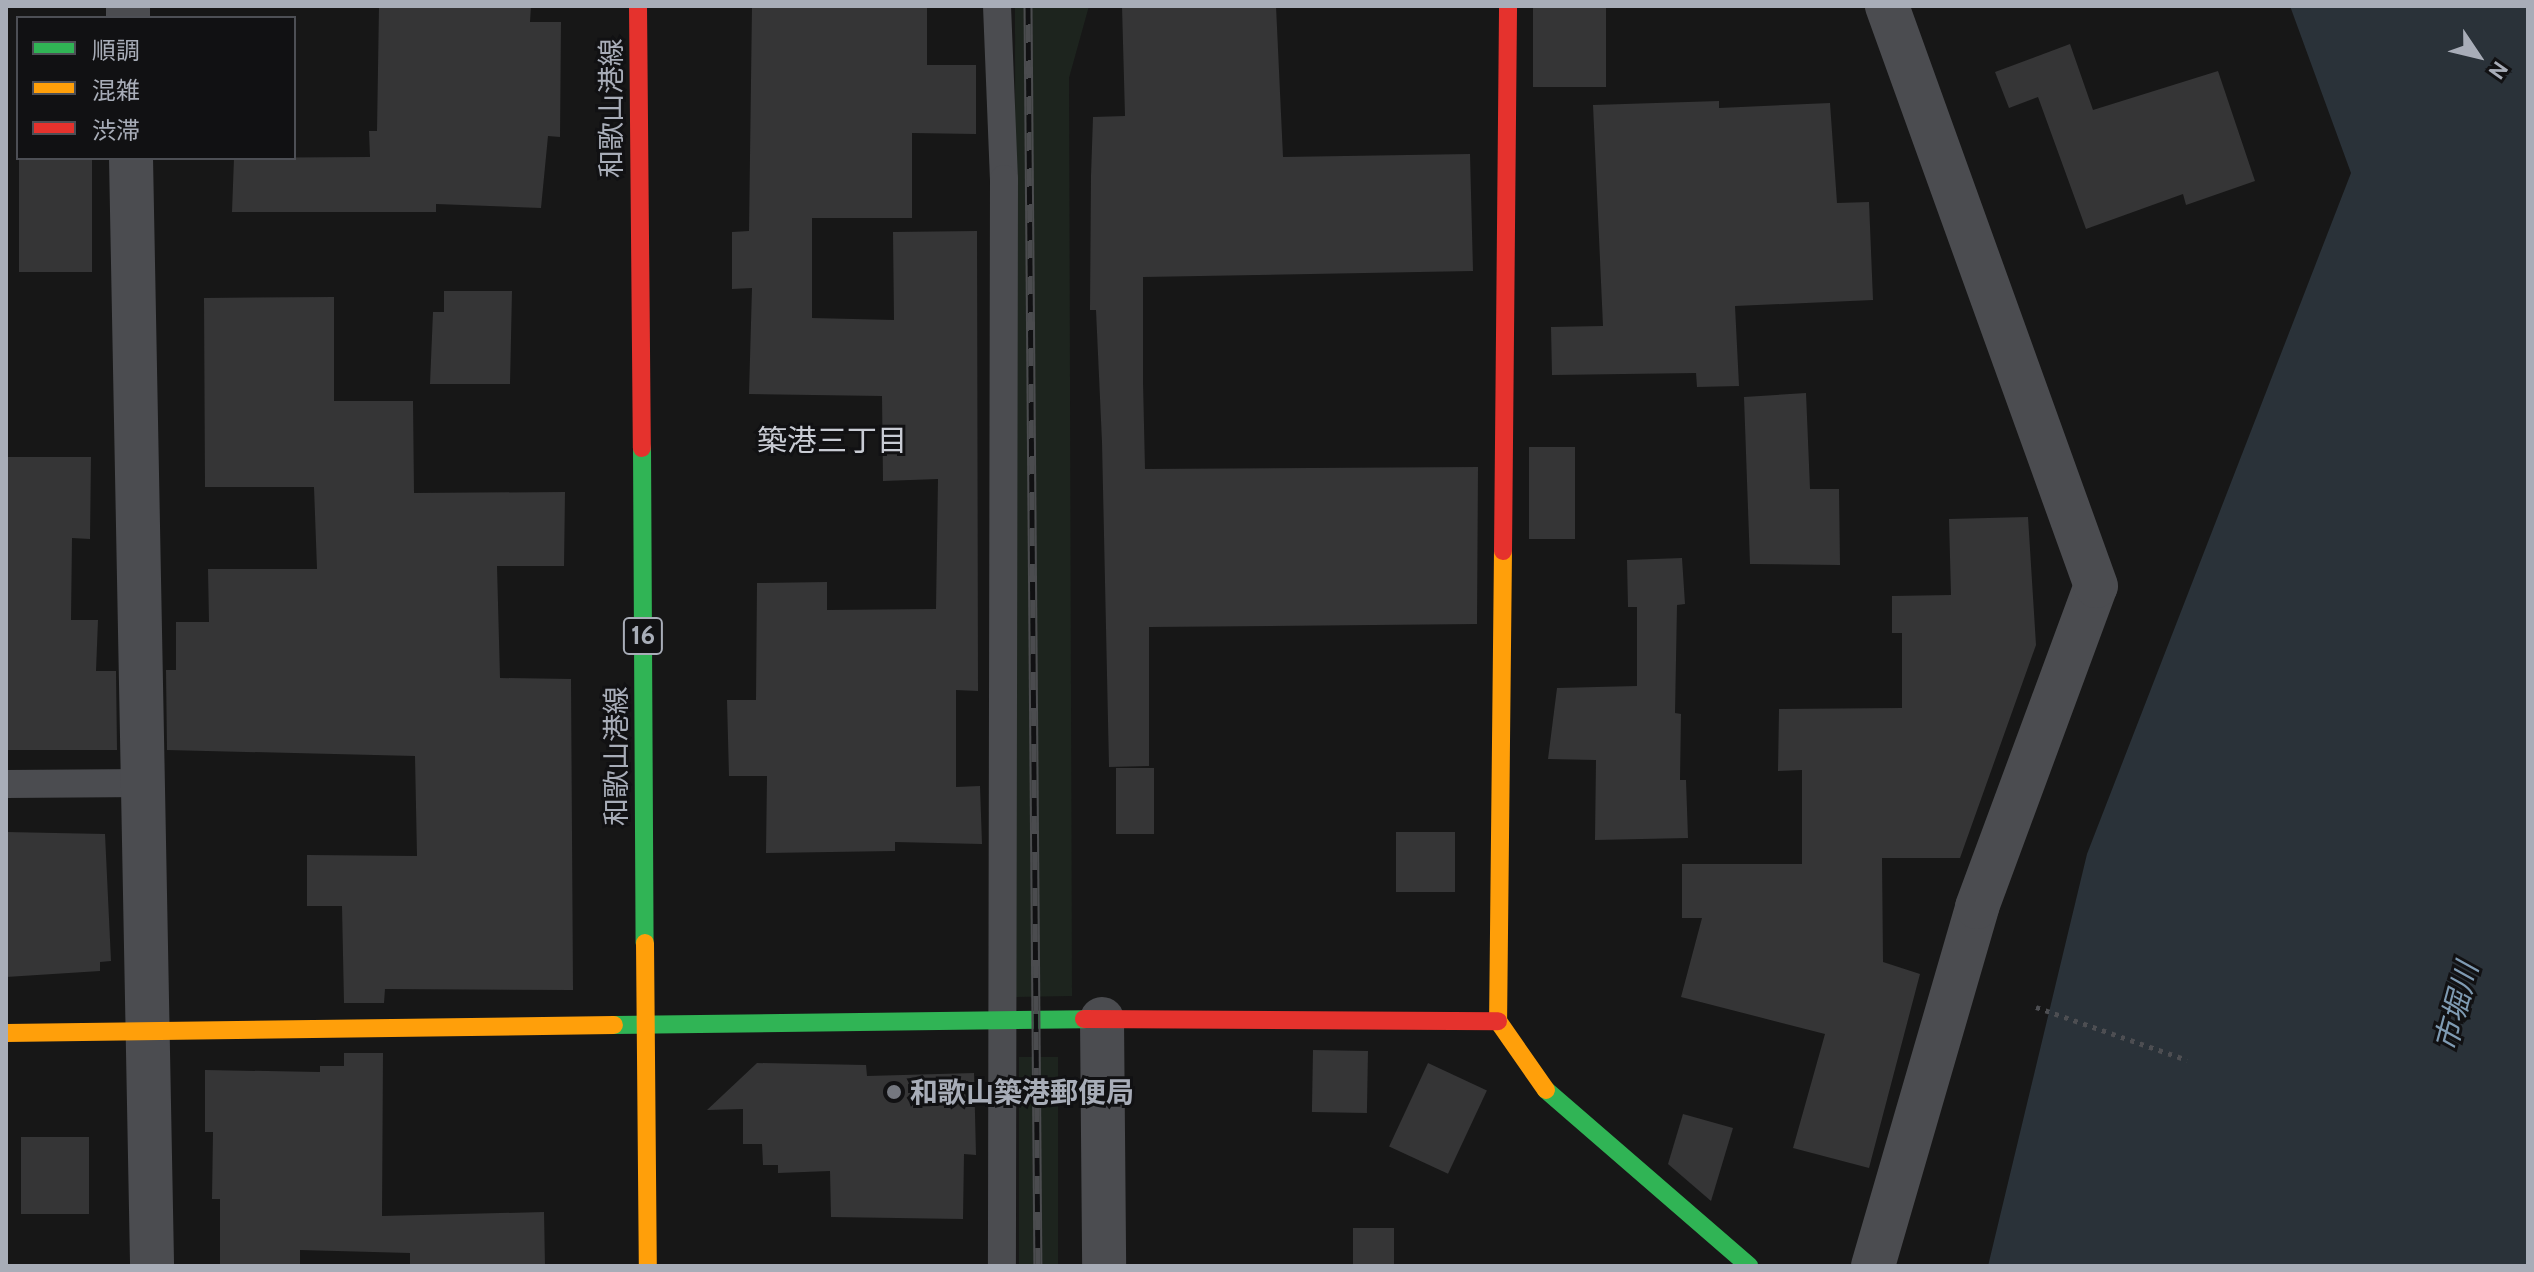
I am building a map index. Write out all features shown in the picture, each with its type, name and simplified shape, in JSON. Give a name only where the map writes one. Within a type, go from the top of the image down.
[{"type":"street","name":"和歌山港線","points":[[638,6],[648,1266]]},
{"type":"street","points":[[1508,6],[1498,1021],[1551,1097],[1749,1266]]},
{"type":"street","points":[[1873,1266],[1977,907],[2096,586],[1887,6]]},
{"type":"street","points":[[131,160],[152,1034],[152,1266]]},
{"type":"street","points":[[1102,1019],[1104,1266]]},
{"type":"street","points":[[6,1033],[152,1034],[646,1023],[1102,1019],[1498,1021]]},
{"type":"lane","points":[[997,6],[1004,179],[1002,1266]]},
{"type":"lane","points":[[6,784],[146,783]]},
{"type":"path","points":[[2036,1007],[2187,1060]]},
{"type":"shaded area","points":[[1015,6],[1089,6],[1069,78],[1072,996],[1016,997]]},
{"type":"shaded area","points":[[1019,1057],[1058,1057],[1058,1266],[1019,1266]]},
{"type":"water","name":"市堀川","points":[[2290,6],[2528,6],[2528,1266],[1988,1266],[2087,854],[2351,173]]},
{"type":"building","points":[[379,6],[531,6],[530,22],[561,22],[560,137],[548,136],[541,208],[436,204],[436,212],[232,212],[234,160],[370,157],[369,131],[377,131]]},
{"type":"building","points":[[752,6],[927,6],[927,65],[976,65],[976,134],[912,133],[912,218],[812,218],[812,318],[894,320],[893,232],[977,231],[978,691],[956,690],[956,787],[980,786],[982,844],[895,842],[895,851],[766,853],[767,776],[729,776],[727,700],[756,700],[757,583],[827,582],[827,610],[936,609],[938,479],[883,481],[882,396],[749,394],[752,288],[732,289],[732,232],[749,231]]},
{"type":"building","points":[[1122,6],[1276,6],[1283,157],[1470,154],[1473,271],[1143,277],[1143,382],[1145,469],[1478,467],[1477,624],[1149,627],[1149,766],[1109,767],[1102,442],[1096,310],[1090,310],[1091,176],[1093,117],[1125,116]]},
{"type":"building","points":[[1533,6],[1606,6],[1606,87],[1533,87]]},
{"type":"building","points":[[2070,44],[2093,110],[2218,71],[2255,181],[2186,205],[2183,194],[2086,229],[2038,97],[2009,108],[1995,72]]},
{"type":"building","points":[[1719,101],[1719,108],[1830,103],[1837,203],[1869,202],[1873,300],[1735,306],[1739,386],[1697,387],[1696,373],[1552,375],[1551,327],[1603,326],[1593,105]]},
{"type":"building","points":[[19,160],[92,160],[92,272],[19,272]]},
{"type":"building","points":[[444,291],[512,291],[510,384],[430,384],[433,312],[444,312]]},
{"type":"building","points":[[334,297],[334,401],[413,401],[414,493],[565,492],[564,566],[497,566],[500,678],[571,679],[573,990],[385,989],[384,1003],[344,1003],[342,906],[307,906],[307,855],[417,856],[415,756],[167,750],[166,670],[176,670],[176,622],[209,622],[208,569],[317,569],[314,487],[205,487],[204,298]]},
{"type":"building","points":[[1806,393],[1810,489],[1839,489],[1840,565],[1750,564],[1744,397]]},
{"type":"building","points":[[1529,447],[1575,447],[1575,539],[1529,539]]},
{"type":"building","points":[[6,457],[91,457],[90,539],[72,538],[71,620],[98,620],[96,671],[116,671],[117,750],[6,750]]},
{"type":"building","points":[[2028,517],[2036,645],[1960,858],[1882,858],[1883,962],[1920,974],[1869,1168],[1793,1148],[1825,1034],[1681,997],[1702,918],[1682,918],[1682,864],[1802,864],[1802,770],[1778,771],[1779,709],[1902,708],[1902,633],[1892,633],[1892,596],[1951,595],[1949,519]]},
{"type":"building","points":[[1682,558],[1685,604],[1677,605],[1675,713],[1681,714],[1680,780],[1686,780],[1688,838],[1595,840],[1596,760],[1548,759],[1557,688],[1637,686],[1637,607],[1628,607],[1627,560]]},
{"type":"building","points":[[1116,768],[1154,768],[1154,834],[1116,834]]},
{"type":"building","points":[[6,832],[105,834],[111,961],[100,962],[100,971],[6,977]]},
{"type":"building","points":[[1396,832],[1455,832],[1455,892],[1396,892]]},
{"type":"building","points":[[1313,1050],[1368,1051],[1367,1113],[1312,1112]]},
{"type":"building","points":[[344,1053],[383,1053],[382,1216],[544,1212],[545,1266],[410,1266],[410,1253],[300,1250],[300,1266],[220,1266],[220,1199],[212,1199],[213,1132],[205,1132],[205,1070],[320,1072],[320,1066],[344,1066]]},
{"type":"building","points":[[757,1063],[866,1065],[867,1076],[974,1073],[976,1155],[964,1154],[963,1219],[831,1217],[830,1171],[778,1173],[778,1165],[763,1165],[762,1144],[743,1144],[743,1109],[707,1110]]},
{"type":"building","points":[[1428,1063],[1487,1090],[1448,1174],[1389,1146]]},
{"type":"building","points":[[1683,1114],[1733,1128],[1711,1201],[1668,1164]]},
{"type":"building","points":[[21,1137],[89,1137],[89,1214],[21,1214]]},
{"type":"building","points":[[1353,1228],[1394,1228],[1394,1266],[1353,1266]]},
{"type":"railway","points":[[1028,6],[1038,1266]]},
{"type":"traffic: fast","points":[[642,448],[645,943]]},
{"type":"traffic: fast","points":[[614,1025],[1084,1019]]},
{"type":"traffic: fast","points":[[1546,1090],[1749,1266]]},
{"type":"traffic: slow","points":[[1503,551],[1498,1021],[1546,1090]]},
{"type":"traffic: slow","points":[[645,943],[648,1266]]},
{"type":"traffic: slow","points":[[6,1033],[614,1025]]},
{"type":"traffic: jam","points":[[638,6],[642,448]]},
{"type":"traffic: jam","points":[[1503,551],[1508,6]]},
{"type":"traffic: jam","points":[[1084,1019],[1498,1021]]},
{"type":"place","name":"和歌山築港郵便局","points":[[894,1092]]},
{"type":"district","name":"築港三丁目","points":[[832,441]]}]
